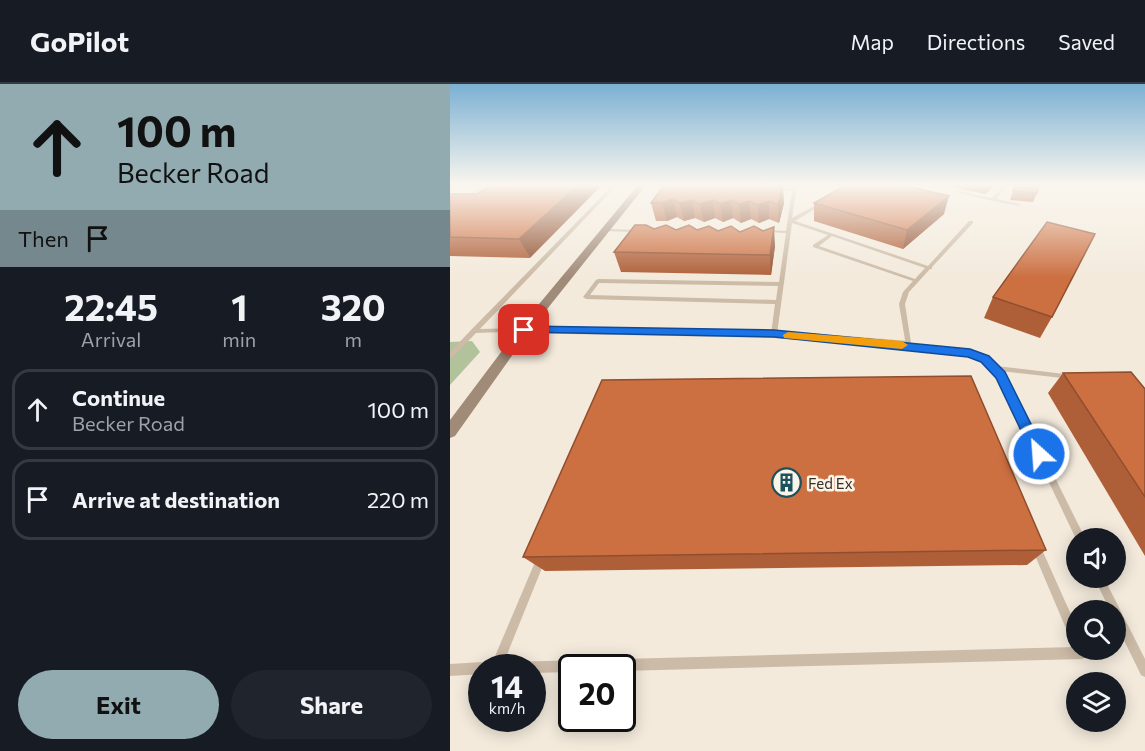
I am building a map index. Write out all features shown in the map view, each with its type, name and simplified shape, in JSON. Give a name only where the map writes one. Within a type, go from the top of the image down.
[{"type":"main road","points":[[450,432],[524,330],[616,216]]},
{"type":"street","points":[[524,330],[774,334],[908,345]]},
{"type":"lane","points":[[450,356],[585,216]]},
{"type":"lane","points":[[774,334],[791,216]]},
{"type":"lane","points":[[791,221],[800,216]]},
{"type":"lane","points":[[791,221],[930,268]]},
{"type":"lane","points":[[971,222],[906,292],[902,304],[908,345],[976,355],[995,368],[1001,375],[1075,528]]},
{"type":"lane","points":[[605,230],[651,231]]},
{"type":"lane","points":[[755,231],[789,232]]},
{"type":"lane","points":[[831,235],[815,246],[917,281]]},
{"type":"lane","points":[[778,302],[586,297],[598,281],[781,284]]},
{"type":"lane","points":[[473,331],[524,330]]},
{"type":"lane","points":[[995,368],[1076,377]]},
{"type":"lane","points":[[1031,535],[1066,616]]},
{"type":"lane","points":[[502,654],[546,546]]},
{"type":"lane","points":[[1126,632],[1145,671]]},
{"type":"lane","points":[[546,667],[1066,653]]},
{"type":"lane","points":[[450,670],[468,669]]},
{"type":"green space","points":[[472,341],[480,352],[450,385],[450,342]]},
{"type":"building","points":[[450,216],[544,216],[519,239],[450,237]]},
{"type":"building","points":[[859,216],[924,216],[907,230]]},
{"type":"building","points":[[1047,222],[1095,234],[1052,317],[993,297]]},
{"type":"building","points":[[635,225],[646,225],[654,229],[666,225],[676,230],[689,225],[697,230],[709,226],[718,231],[731,226],[740,232],[754,226],[763,231],[774,227],[770,255],[614,252]]},
{"type":"building","points":[[1131,372],[1145,389],[1145,497],[1063,373]]},
{"type":"building","name":"Fed Ex","points":[[971,376],[1046,550],[523,557],[602,380]]},
{"type":"slow traffic","points":[[788,335],[902,345]]},
{"type":"place","name":"Fed Ex","points":[[787,483]]},
{"type":"route","points":[[524,330],[774,334],[908,345],[970,353],[985,359],[1001,375],[1039,454]]}]
